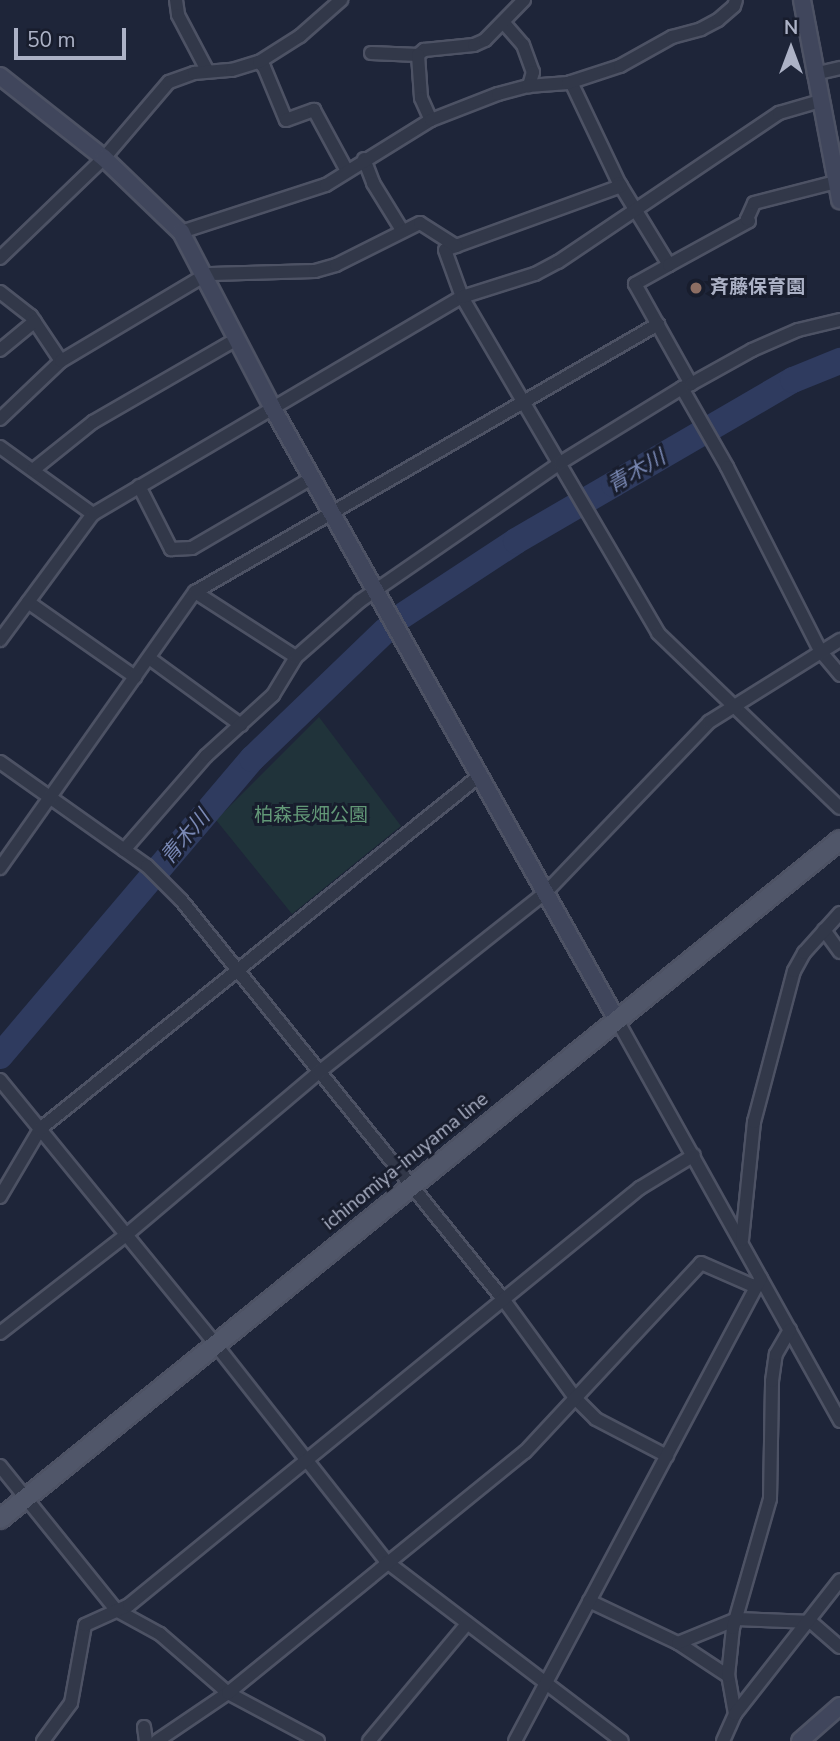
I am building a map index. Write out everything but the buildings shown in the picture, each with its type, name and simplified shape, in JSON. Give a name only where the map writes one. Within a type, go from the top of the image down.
[{"type":"main road","name":"ichinomiya-inuyama line","points":[[0,1519],[840,839]]},
{"type":"street","points":[[176,0],[178,15],[206,70]]},
{"type":"street","points":[[370,53],[418,55],[424,50],[474,45],[485,40],[524,0]]},
{"type":"street","points":[[181,233],[237,212],[320,187],[431,120],[498,94],[529,86],[571,82],[620,66],[672,37],[701,29],[727,13],[736,0]]},
{"type":"street","points":[[802,0],[820,101],[833,133],[836,182],[840,200]]},
{"type":"street","points":[[0,258],[104,158],[169,82],[206,70],[232,70],[259,61],[300,36],[337,1]]},
{"type":"street","points":[[503,22],[523,45],[534,72],[529,86]]},
{"type":"street","points":[[418,55],[421,99],[431,120]]},
{"type":"street","points":[[259,61],[286,120],[314,110],[347,171]]},
{"type":"street","points":[[814,74],[840,68]]},
{"type":"street","points":[[0,76],[104,158],[181,233],[272,407],[478,777],[546,892],[742,1241],[758,1282],[790,1329],[840,1421]]},
{"type":"street","points":[[571,82],[621,186],[669,265]]},
{"type":"street","points":[[0,640],[93,514],[462,297],[535,274],[558,262],[779,113],[820,101]]},
{"type":"street","points":[[364,159],[379,193],[402,230]]},
{"type":"street","points":[[836,182],[754,203],[747,219],[749,221],[635,284],[658,324],[686,386],[821,652],[840,675]]},
{"type":"street","points":[[621,186],[444,250],[462,297],[658,633],[840,808]]},
{"type":"street","points":[[0,419],[61,361],[202,277],[211,274],[315,271],[353,257],[420,222],[456,246]]},
{"type":"street","points":[[0,292],[34,321],[61,361]]},
{"type":"street","points":[[124,850],[206,756],[273,695],[296,657],[375,591],[560,463],[686,386],[752,349],[798,330],[840,320]]},
{"type":"street","points":[[0,350],[34,321]]},
{"type":"street","points":[[0,868],[195,592],[658,324]]},
{"type":"street","points":[[33,470],[93,422],[235,340]]},
{"type":"street","points":[[0,447],[93,514]]},
{"type":"street","points":[[139,486],[171,549],[192,548],[312,478]]},
{"type":"street","points":[[195,592],[296,657]]},
{"type":"street","points":[[28,602],[135,677]]},
{"type":"street","points":[[0,1333],[125,1235],[319,1072],[546,892],[709,722],[840,640]]},
{"type":"street","points":[[149,658],[242,725]]},
{"type":"street","points":[[0,762],[147,866],[181,900],[503,1299],[576,1399],[596,1419],[667,1456]]},
{"type":"street","points":[[0,1197],[40,1129],[478,777]]},
{"type":"street","points":[[742,1241],[754,1122],[794,971],[840,913]]},
{"type":"street","points":[[824,930],[840,952]]},
{"type":"street","points":[[0,1080],[216,1345],[387,1562],[622,1741]]},
{"type":"street","points":[[43,1741],[71,1703],[85,1625],[129,1605],[640,1188],[694,1155]]},
{"type":"street","points":[[157,1741],[228,1693],[525,1452],[701,1263],[758,1282]]},
{"type":"street","points":[[515,1741],[758,1282]]},
{"type":"street","points":[[735,1714],[728,1676],[733,1628],[770,1499],[772,1381],[776,1354],[790,1329]]},
{"type":"street","points":[[0,1466],[116,1610],[160,1634],[228,1693],[318,1741]]},
{"type":"street","points":[[723,1741],[735,1714],[840,1580]]},
{"type":"street","points":[[589,1601],[678,1643],[728,1676]]},
{"type":"street","points":[[678,1643],[737,1619],[806,1621],[840,1647]]},
{"type":"street","points":[[369,1741],[467,1624]]},
{"type":"street","points":[[800,1741],[840,1706]]},
{"type":"street","points":[[144,1727],[146,1741]]},
{"type":"green space","name":"柏森長畑公園","points":[[319,717],[401,826],[292,914],[216,820]]},
{"type":"waterway","name":"青木川","points":[[402,616],[516,541],[793,380],[840,361]]},
{"type":"waterway","name":"青木川","points":[[0,1056],[252,759],[385,631]]},
{"type":"place","name":"斉藤保育園","points":[[696,288]]}]
